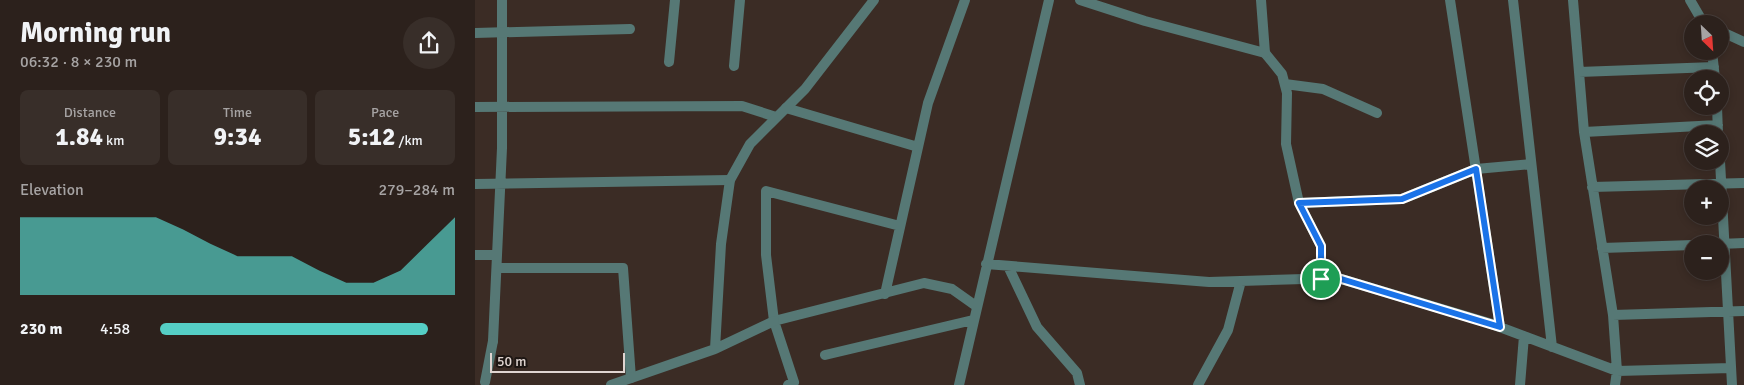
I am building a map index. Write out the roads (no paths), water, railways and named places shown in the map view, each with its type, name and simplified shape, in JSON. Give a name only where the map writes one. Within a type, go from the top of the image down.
[{"type":"street","points":[[481,384],[493,341],[497,268],[502,106],[501,0]]},
{"type":"street","points":[[669,62],[675,0]]},
{"type":"street","points":[[734,66],[740,0]]},
{"type":"street","points":[[715,349],[721,244],[730,180],[750,144],[805,88],[874,0]]},
{"type":"street","points":[[885,294],[929,103],[965,0]]},
{"type":"street","points":[[959,385],[1049,0]]},
{"type":"street","points":[[1080,0],[1145,22],[1265,53]]},
{"type":"street","points":[[1261,0],[1265,53],[1282,74],[1285,84],[1287,94],[1286,144],[1299,203],[1321,246],[1321,279]]},
{"type":"street","points":[[1450,0],[1500,327]]},
{"type":"street","points":[[1513,0],[1552,347]]},
{"type":"street","points":[[1573,0],[1583,132],[1613,315],[1617,371],[1615,385]]},
{"type":"street","points":[[1690,0],[1699,15]]},
{"type":"street","points":[[475,33],[630,29]]},
{"type":"street","points":[[1729,35],[1744,42]]},
{"type":"street","points":[[1579,72],[1714,68],[1713,60]]},
{"type":"street","points":[[1285,84],[1323,89],[1377,113]]},
{"type":"street","points":[[475,107],[742,106],[777,117]]},
{"type":"street","points":[[786,108],[918,148]]},
{"type":"street","points":[[1583,132],[1684,130]]},
{"type":"street","points":[[1299,203],[1402,199],[1476,169],[1531,164]]},
{"type":"street","points":[[475,184],[730,180]]},
{"type":"street","points":[[1729,184],[1744,183]]},
{"type":"street","points":[[1592,187],[1684,185]]},
{"type":"street","points":[[788,385],[794,382],[774,321],[766,255],[766,191],[900,226]]},
{"type":"street","points":[[1729,244],[1744,243]]},
{"type":"street","points":[[1602,248],[1684,245]]},
{"type":"street","points":[[475,255],[497,255]]},
{"type":"street","points":[[986,264],[1209,282],[1338,278],[1500,327],[1617,371],[1731,368]]},
{"type":"street","points":[[1008,266],[1037,327],[1077,373],[1080,385]]},
{"type":"street","points":[[497,268],[623,268],[631,378]]},
{"type":"street","points":[[1725,280],[1732,385]]},
{"type":"street","points":[[1198,385],[1228,330],[1241,281]]},
{"type":"street","points":[[611,385],[715,349],[774,321],[925,283],[952,289],[977,306]]},
{"type":"street","points":[[1613,315],[1744,311]]},
{"type":"street","points":[[825,355],[973,320]]},
{"type":"street","points":[[1521,385],[1524,336]]}]
